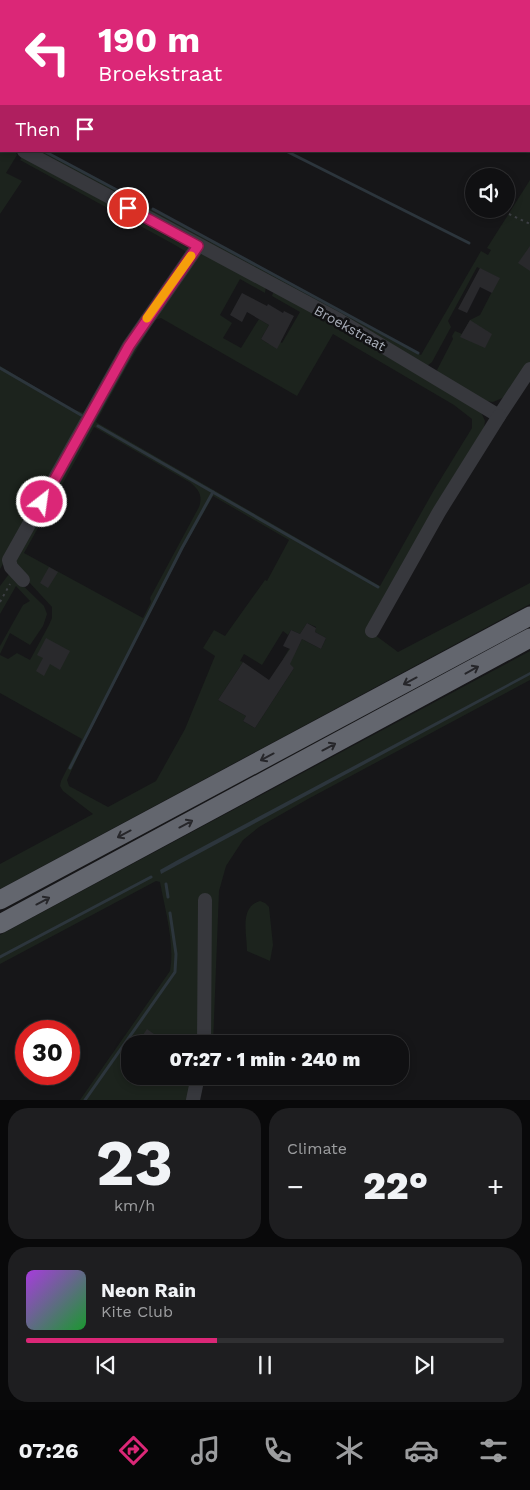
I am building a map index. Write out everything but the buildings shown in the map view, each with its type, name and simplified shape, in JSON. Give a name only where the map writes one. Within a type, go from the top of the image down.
[{"type":"highway","points":[[0,900],[530,616]]},
{"type":"highway","points":[[0,924],[530,638]]},
{"type":"street","name":"Broekstraat","points":[[26,152],[339,320],[499,416]]},
{"type":"street","points":[[20,576],[9,564],[9,560],[129,346],[198,246]]},
{"type":"street","points":[[372,631],[439,512],[530,369]]},
{"type":"street","points":[[204,1035],[205,900]]},
{"type":"street","points":[[193,1100],[196,1085]]},
{"type":"path","points":[[515,217],[530,224]]},
{"type":"path","points":[[0,602],[20,576]]},
{"type":"shaded area","points":[[0,152],[16,152],[17,155],[6,173],[22,181],[0,214]]},
{"type":"shaded area","points":[[35,152],[46,152],[421,355],[481,251],[488,255],[491,250],[487,248],[506,218],[515,218],[515,204],[530,180],[530,362],[507,396],[493,402],[485,401],[438,373],[437,370],[453,339],[452,336],[455,331],[462,334],[470,320],[480,315],[499,278],[477,267],[448,321],[451,327],[432,362],[427,366]]},
{"type":"shaded area","points":[[22,157],[188,247],[189,250],[186,255],[185,251],[175,245],[20,160]]},
{"type":"shaded area","points":[[201,253],[266,285],[265,293],[240,279],[220,315],[232,323],[223,338],[241,348],[259,319],[269,325],[261,339],[269,344],[273,337],[282,343],[300,312],[272,296],[273,293],[278,292],[481,412],[485,421],[484,428],[375,635],[398,652],[530,583],[530,604],[0,889],[0,864],[93,814],[63,791],[60,786],[82,739],[0,693],[0,655],[8,659],[17,653],[30,660],[49,625],[52,618],[52,607],[17,569],[14,561],[138,337]],"holes":[[[161,318],[297,396],[333,334],[454,405],[472,419],[472,428],[434,490],[380,586],[96,422],[155,320]],[[94,427],[191,483],[200,494],[199,507],[150,598],[151,602],[143,618],[24,553]],[[213,496],[289,540],[267,581],[265,580],[225,636],[214,630],[203,648],[215,656],[185,729],[156,781],[108,807],[69,786],[67,780],[183,549]],[[307,623],[316,627],[315,632],[326,638],[321,649],[302,639],[296,651],[289,649],[283,659],[294,668],[255,728],[243,721],[246,716],[218,700],[243,662],[240,661],[244,654],[262,665],[283,631],[288,635],[291,630],[300,634]]]},
{"type":"shaded area","points":[[180,266],[0,569],[0,366],[72,409],[84,413]]},
{"type":"shaded area","points":[[9,574],[44,606],[47,614],[43,626],[30,645],[10,633],[0,654],[0,646],[23,605],[30,601],[16,586],[0,614],[0,586]]},
{"type":"shaded area","points":[[530,651],[530,680],[308,799],[259,827],[243,840],[226,866],[219,891],[213,1035],[125,1035],[170,971],[170,938],[160,882],[156,881],[0,964],[0,935]]},
{"type":"shaded area","points":[[530,672],[530,675],[161,874],[160,870],[176,861]]},
{"type":"shaded area","points":[[260,901],[269,907],[273,945],[270,961],[247,951],[247,915],[253,904]]},
{"type":"shaded area","points":[[121,1041],[121,1085],[192,1085],[189,1100],[80,1100]]},
{"type":"waterway","points":[[46,152],[143,204]]},
{"type":"waterway","points":[[288,152],[469,243]]},
{"type":"waterway","points":[[153,209],[418,353]]},
{"type":"waterway","points":[[0,368],[81,415]]},
{"type":"waterway","points":[[98,426],[378,587]]},
{"type":"waterway","points":[[70,768],[182,548],[213,492]]},
{"type":"waterway","points":[[0,957],[151,877]]},
{"type":"waterway","points":[[166,884],[168,897]]},
{"type":"waterway","points":[[85,1100],[175,972],[176,954],[170,913]]},
{"type":"slow traffic","points":[[147,318],[191,256]]},
{"type":"route","points":[[42,502],[129,346],[198,246],[128,208]]}]
